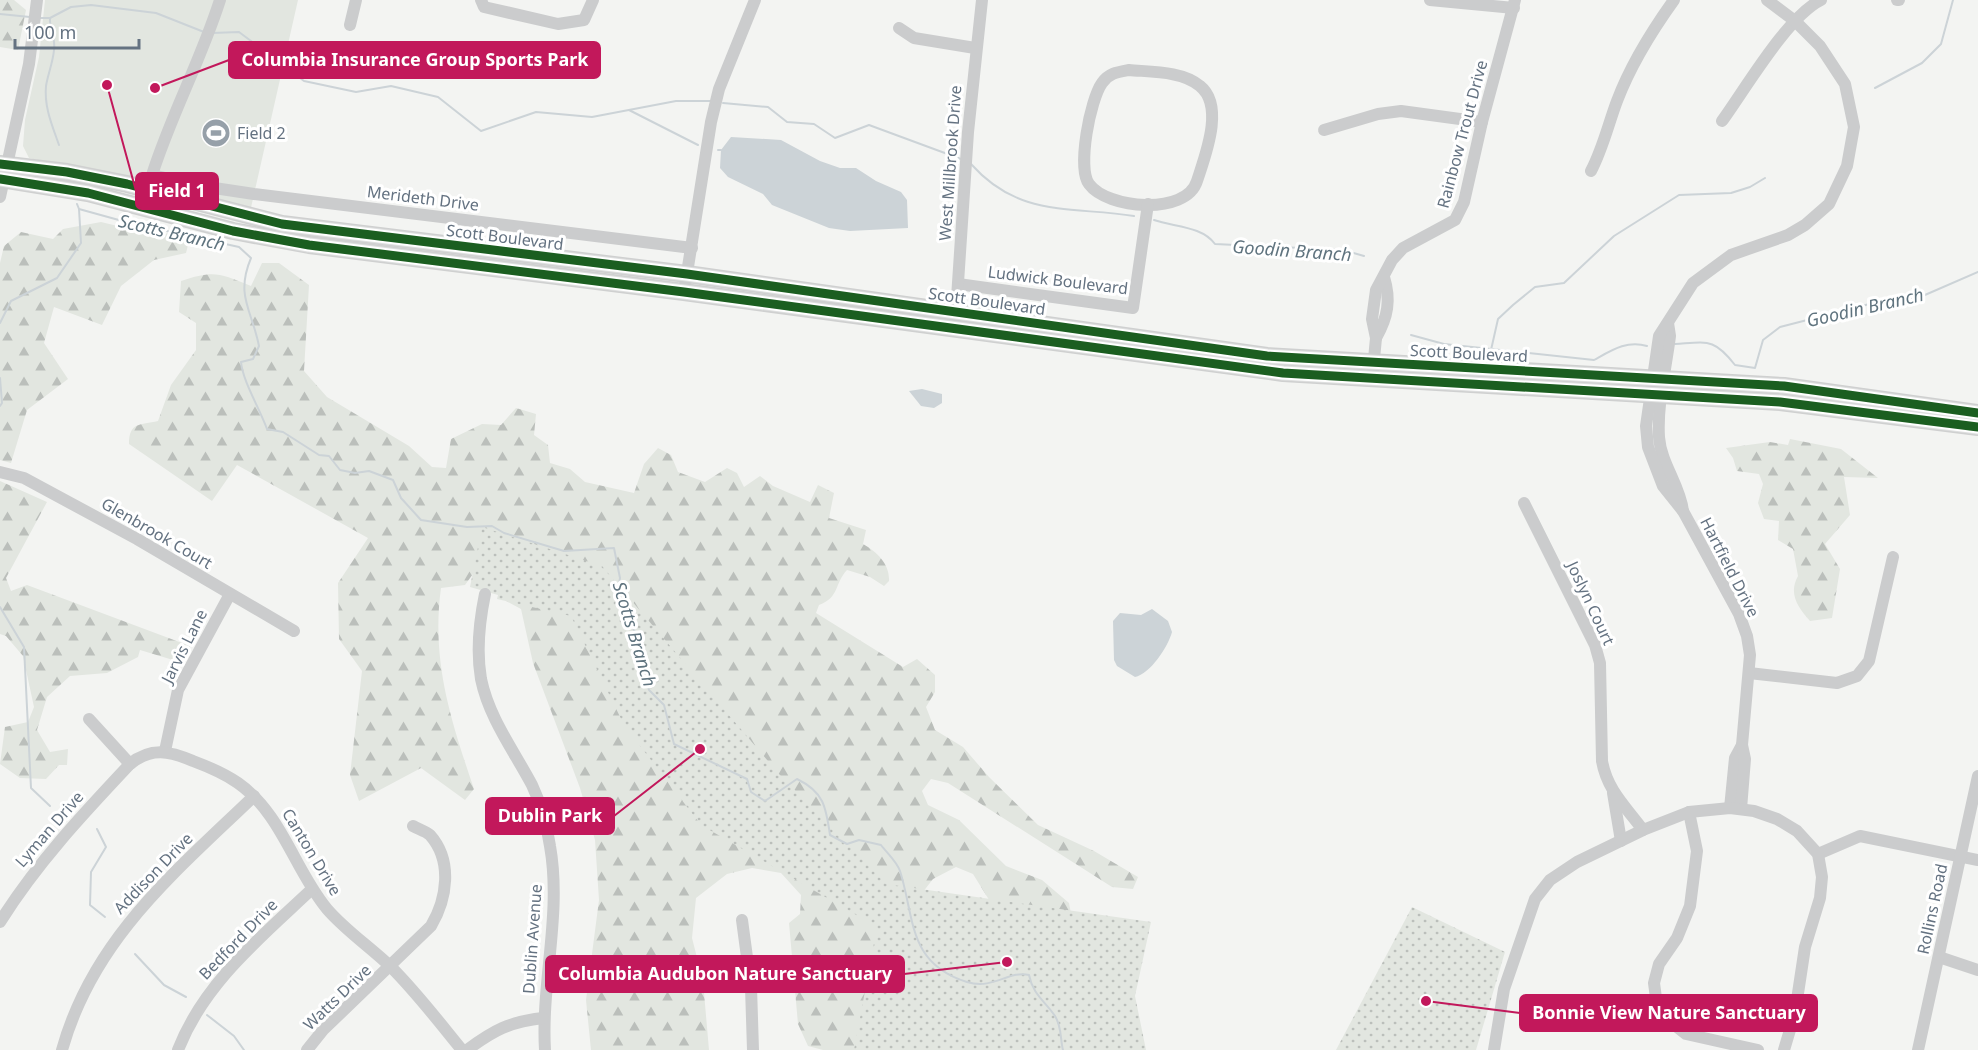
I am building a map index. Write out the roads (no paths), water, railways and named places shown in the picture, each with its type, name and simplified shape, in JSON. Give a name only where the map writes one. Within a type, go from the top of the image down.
[{"type":"main road","name":"Scott Boulevard","points":[[3,172],[67,172],[127,184],[282,224],[687,274],[1267,356],[1657,386],[1978,427]]},
{"type":"main road","name":"Scott Boulevard","points":[[3,172],[233,231],[309,245],[684,292],[1283,373],[1372,380],[1657,386],[1784,386],[1978,413]]},
{"type":"street","points":[[0,196],[3,172],[29,64],[37,0]]},
{"type":"street","name":"Merideth Drive","points":[[220,0],[206,42],[166,132],[152,175],[243,192],[692,248]]},
{"type":"street","points":[[350,25],[356,0]]},
{"type":"street","points":[[481,0],[484,7],[558,24],[584,20],[593,0]]},
{"type":"street","points":[[684,292],[711,122],[719,89],[755,0]]},
{"type":"street","name":"West Millbrook Drive","points":[[955,328],[975,48],[982,0]]},
{"type":"street","points":[[1430,0],[1515,4]]},
{"type":"street","points":[[1591,171],[1602,150],[1617,102],[1633,65],[1652,30],[1674,0]]},
{"type":"street","points":[[1767,0],[1795,21]]},
{"type":"street","points":[[1722,121],[1795,21],[1810,6],[1821,0]]},
{"type":"street","name":"Rainbow Trout Drive","points":[[1372,380],[1376,338],[1386,320],[1390,294],[1384,277],[1392,260],[1403,248],[1455,220],[1464,202],[1482,122],[1515,4]]},
{"type":"street","name":"Hartfield Drive","points":[[1735,809],[1745,759],[1742,745],[1749,673],[1748,645],[1739,615],[1683,511],[1663,486],[1648,447],[1646,426],[1670,336],[1668,323],[1674,309],[1693,283],[1711,267],[1731,255],[1788,235],[1829,204],[1847,166],[1854,127],[1845,84],[1820,46],[1795,21]]},
{"type":"street","points":[[899,28],[914,38],[975,48]]},
{"type":"street","points":[[1129,70],[1186,78],[1201,86],[1212,108],[1211,124],[1196,186],[1178,202],[1148,204],[1117,201],[1093,189],[1083,173],[1084,150],[1094,103],[1102,83],[1114,72],[1129,70]]},
{"type":"street","points":[[1324,130],[1378,114],[1401,111],[1482,122]]},
{"type":"street","name":"Ludwick Boulevard","points":[[958,284],[1133,308],[1148,204]]},
{"type":"street","name":"Glenbrook Court","points":[[0,472],[24,478],[137,539],[294,631]]},
{"type":"street","name":"Joslyn Court","points":[[1524,503],[1595,645],[1600,663],[1602,761],[1605,777],[1613,793],[1643,830]]},
{"type":"street","points":[[1749,673],[1836,683],[1857,676],[1869,661],[1893,557]]},
{"type":"street","name":"Jarvis Lane","points":[[165,751],[178,690],[230,594]]},
{"type":"street","name":"Dublin Avenue","points":[[485,594],[477,649],[482,681],[500,729],[532,787],[544,817],[550,847],[553,912],[543,1018],[545,1050]]},
{"type":"street","points":[[89,719],[130,764],[146,754],[165,751]]},
{"type":"street","name":"Canton Drive","points":[[165,751],[219,772],[254,796],[280,831],[312,889],[328,911],[390,967],[427,1005],[465,1050]]},
{"type":"street","name":"Lyman Drive","points":[[0,921],[51,849],[130,764]]},
{"type":"street","name":"Rollins Road","points":[[1918,1050],[1978,776]]},
{"type":"street","name":"Joslyn Court","points":[[1613,793],[1621,841]]},
{"type":"street","name":"Addison Drive","points":[[62,1050],[81,997],[99,962],[123,927],[148,898],[254,796]]},
{"type":"street","points":[[1494,1050],[1504,989],[1535,899],[1550,880],[1577,862],[1643,830],[1689,812],[1735,809],[1754,811],[1787,825],[1809,842],[1818,854],[1822,877],[1820,898],[1805,947],[1795,1013],[1784,1050]]},
{"type":"street","points":[[1689,812],[1696,851],[1692,896],[1677,938],[1659,964],[1654,983],[1656,998],[1662,1015],[1686,1034],[1758,1050]]},
{"type":"street","name":"Watts Drive","points":[[307,1050],[323,1030],[431,926],[440,910],[445,891],[446,873],[441,857],[429,834],[413,826]]},
{"type":"street","points":[[1818,854],[1860,836],[1978,860]]},
{"type":"street","name":"Bedford Drive","points":[[178,1050],[208,994],[227,969],[312,889]]},
{"type":"street","points":[[742,920],[751,987],[753,1050]]},
{"type":"street","points":[[1939,957],[1978,970]]},
{"type":"street","points":[[465,1050],[496,1029],[518,1021],[543,1018]]},
{"type":"waterway","points":[[1875,88],[1922,63],[1941,44],[1953,0]]},
{"type":"waterway","name":"Goodin Branch","points":[[50,18],[71,7],[91,5],[156,13],[204,32]]},
{"type":"waterway","name":"Scotts Branch","points":[[0,14],[30,17]]},
{"type":"waterway","name":"Scotts Branch","points":[[39,18],[50,18],[54,41],[46,101],[59,145]]},
{"type":"waterway","name":"Goodin Branch","points":[[212,33],[239,32],[304,81],[356,92],[391,86],[438,97],[481,131],[536,112],[592,117],[676,101],[710,101]]},
{"type":"waterway","name":"Goodin Branch","points":[[723,103],[768,107],[787,122],[814,124],[835,138],[869,125],[961,159]]},
{"type":"waterway","points":[[629,110],[698,145]]},
{"type":"waterway","name":"Goodin Branch","points":[[971,164],[989,181],[1008,194],[1027,202],[1046,207],[1134,216]]},
{"type":"waterway","points":[[1491,350],[1498,319],[1513,305],[1535,287],[1564,283],[1614,236],[1679,195],[1731,193],[1750,187],[1765,178]]},
{"type":"waterway","name":"Scotts Branch","points":[[77,204],[79,209],[126,222],[239,247],[251,258],[246,271],[245,293],[259,346],[253,359],[241,362],[248,386],[267,429],[283,432],[319,455],[329,456],[340,470],[355,473],[369,471],[393,480],[401,498],[421,520],[467,527],[492,526],[504,533],[564,551],[614,548],[620,578],[618,589],[626,602],[633,628],[642,646],[642,668],[649,690],[664,705],[674,744],[747,779],[751,792],[765,801],[797,779],[813,789],[825,808],[830,835],[847,844],[859,840],[881,845],[897,864],[917,937],[923,951],[933,963],[948,974],[977,984],[985,984],[1015,975],[1029,975],[1036,993],[1057,1020],[1063,1050]]},
{"type":"waterway","points":[[0,323],[11,301],[57,278],[81,243],[79,209]]},
{"type":"waterway","name":"Goodin Branch","points":[[1154,220],[1195,230],[1215,244],[1343,250],[1364,256]]},
{"type":"waterway","name":"Goodin Branch","points":[[1675,344],[1710,344],[1721,350],[1735,365],[1755,368],[1763,340],[1780,327],[1881,301],[1918,298],[1978,272]]},
{"type":"waterway","name":"Goodin Branch","points":[[1411,335],[1444,344],[1594,360],[1626,345],[1647,346]]},
{"type":"waterway","points":[[0,378],[2,403],[0,406]]},
{"type":"waterway","points":[[0,607],[24,647],[31,788],[50,806]]},
{"type":"waterway","points":[[97,829],[106,847],[91,872],[90,905],[105,917]]},
{"type":"waterway","points":[[135,954],[164,985],[186,997]]},
{"type":"waterway","points":[[207,1015],[234,1036],[244,1050]]},
{"type":"place","name":"Field 1","points":[[107,85]]},
{"type":"place","name":"Columbia Insurance Group Sports Park","points":[[155,88]]},
{"type":"place","name":"Field 2","points":[[216,133]]},
{"type":"place","name":"Dublin Park","points":[[700,749]]},
{"type":"place","name":"Columbia Audubon Nature Sanctuary","points":[[1007,962]]},
{"type":"place","name":"Bonnie View Nature Sanctuary","points":[[1426,1001]]}]
